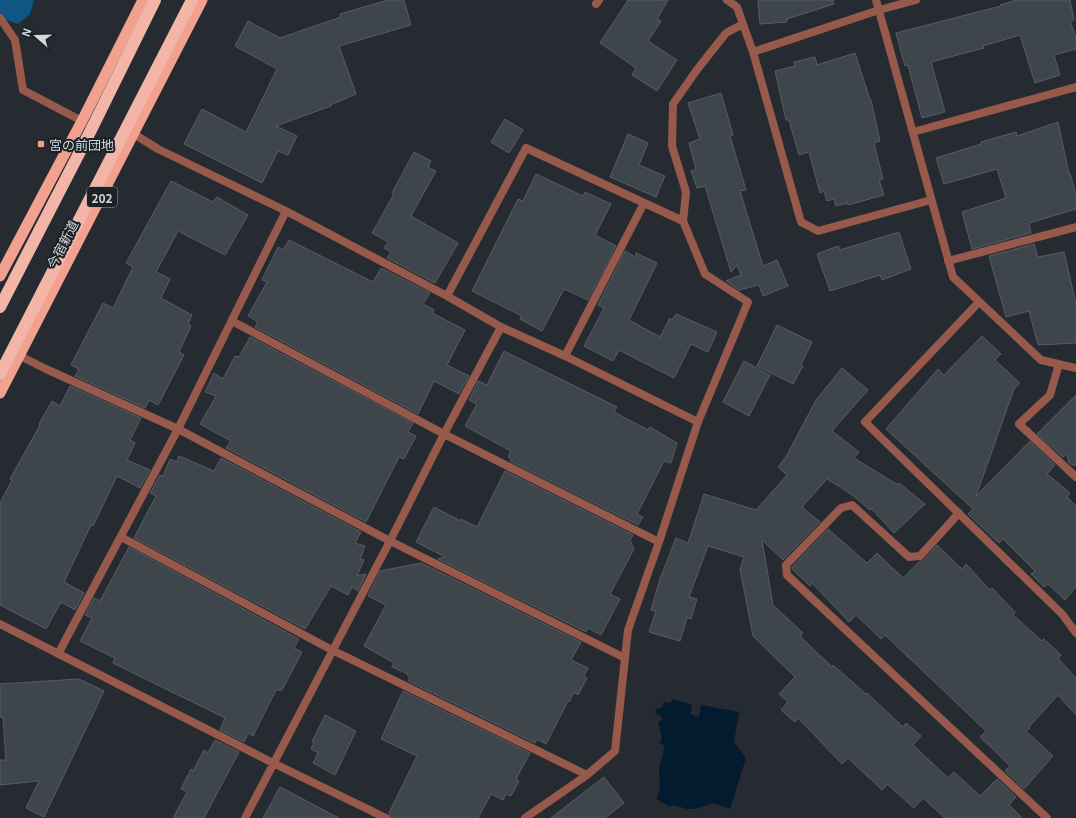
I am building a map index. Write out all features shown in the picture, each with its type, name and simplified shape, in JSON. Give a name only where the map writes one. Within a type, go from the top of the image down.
[{"type":"highway","points":[[0,276],[82,121],[143,0]]},
{"type":"highway","points":[[0,307],[90,132],[154,0]]},
{"type":"highway","points":[[0,374],[192,0]]},
{"type":"highway","name":"今宿新道","points":[[0,393],[202,0]]},
{"type":"street","points":[[727,0],[737,7],[753,52],[801,222],[818,231],[931,200]]},
{"type":"street","points":[[876,0],[952,277],[1041,360],[1076,368]]},
{"type":"street","points":[[753,52],[879,10],[916,0]]},
{"type":"street","points":[[0,18],[15,40],[23,90],[82,121]]},
{"type":"street","points":[[525,818],[587,775],[615,751],[628,630],[659,542],[698,422],[748,302],[704,274],[683,221],[686,192],[672,146],[673,104],[696,71],[726,33],[743,24]]},
{"type":"street","points":[[913,132],[1076,87]]},
{"type":"street","points":[[134,134],[158,149],[286,211],[447,296],[501,327],[565,356],[698,422]]},
{"type":"street","points":[[447,296],[526,148],[683,221]]},
{"type":"street","points":[[565,356],[644,203]]},
{"type":"street","points":[[58,654],[178,428],[286,211]]},
{"type":"street","points":[[948,261],[1076,227]]},
{"type":"street","points":[[979,302],[865,422],[1062,614],[1076,633]]},
{"type":"street","points":[[232,321],[444,434],[659,542]]},
{"type":"street","points":[[245,818],[501,327]]},
{"type":"street","points":[[20,356],[178,428],[390,541],[625,658]]},
{"type":"street","points":[[1059,364],[1050,395],[1020,424],[1076,477]]},
{"type":"street","points":[[959,513],[920,556],[908,557],[852,505],[841,508],[786,565],[787,575],[1047,818]]},
{"type":"street","points":[[121,537],[332,650],[587,775]]},
{"type":"street","points":[[0,624],[273,763],[386,818]]},
{"type":"shaded area","points":[[0,0],[34,0],[30,14],[18,24],[0,18]]},
{"type":"shaded area","points":[[673,699],[692,705],[690,714],[699,717],[701,705],[739,712],[734,742],[746,758],[730,809],[713,803],[696,809],[687,809],[674,805],[670,807],[657,799],[660,788],[659,769],[665,746],[660,743],[662,736],[658,723],[663,718],[655,713],[657,708],[661,708],[664,702],[670,703]]},
{"type":"building","points":[[388,0],[404,0],[411,25],[339,46],[356,94],[330,105],[331,106],[276,126],[297,136],[288,155],[278,151],[262,183],[184,144],[202,109],[246,132],[277,69],[235,46],[248,21],[280,38],[341,17],[340,14]]},
{"type":"building","points":[[628,0],[668,0],[657,19],[661,21],[648,41],[677,60],[657,91],[632,75],[636,68],[600,43]]},
{"type":"building","points":[[758,0],[833,0],[834,4],[787,19],[787,22],[760,24]]},
{"type":"building","points":[[1016,0],[1070,0],[1074,20],[1070,21],[1076,38],[1076,49],[1054,55],[1060,75],[1035,83],[1020,35],[983,46],[984,48],[931,62],[945,112],[922,118],[908,65],[905,66],[896,33],[1001,6],[1000,5]]},
{"type":"building","points":[[855,53],[871,100],[880,141],[874,143],[883,179],[879,180],[884,195],[848,205],[847,203],[836,206],[834,199],[827,201],[824,191],[820,193],[809,152],[799,155],[789,120],[786,120],[775,71],[795,66],[794,62],[815,57],[817,65]]},
{"type":"building","points":[[721,93],[733,135],[730,136],[746,190],[740,191],[763,266],[777,260],[788,286],[763,296],[759,285],[739,290],[726,281],[741,275],[737,265],[731,272],[705,186],[697,188],[691,171],[696,169],[689,143],[700,139],[688,103]]},
{"type":"building","points":[[505,119],[523,130],[509,153],[491,142]]},
{"type":"building","points":[[1058,122],[1069,174],[1070,173],[1076,195],[1076,209],[1029,223],[1031,233],[972,249],[962,212],[1006,198],[997,169],[944,184],[936,158],[981,144],[981,142],[1016,132],[1017,136]]},
{"type":"building","points":[[628,134],[648,143],[639,165],[665,176],[656,197],[610,177]]},
{"type":"building","points":[[414,152],[431,161],[428,167],[436,171],[411,216],[458,243],[435,283],[387,258],[391,252],[384,248],[388,242],[372,233],[394,194],[392,193]]},
{"type":"building","points":[[536,174],[583,196],[585,192],[611,204],[595,235],[616,246],[588,300],[564,289],[542,331],[520,319],[522,316],[472,291],[518,199],[523,201]]},
{"type":"building","points":[[171,181],[213,202],[217,197],[248,215],[225,255],[178,231],[156,272],[170,279],[161,298],[192,315],[188,324],[191,326],[179,352],[184,355],[158,405],[149,400],[145,408],[75,376],[79,369],[71,365],[103,303],[113,308],[133,267],[126,263]]},
{"type":"building","points":[[899,232],[911,269],[882,280],[880,275],[830,291],[817,254],[838,246],[840,250]]},
{"type":"building","points":[[289,240],[373,282],[381,268],[430,293],[423,304],[434,310],[432,313],[465,330],[447,365],[469,376],[459,394],[434,381],[418,414],[255,327],[258,322],[248,316],[267,282],[262,280],[278,247],[283,250]]},
{"type":"building","points":[[1034,244],[1038,257],[1064,252],[1076,304],[1076,343],[1038,345],[1029,311],[1006,317],[989,256]]},
{"type":"building","points":[[625,251],[635,257],[636,253],[657,263],[629,320],[660,337],[670,318],[672,320],[676,314],[717,332],[708,352],[691,344],[674,378],[619,350],[613,361],[584,346],[604,308],[598,305]]},
{"type":"building","points":[[777,325],[812,342],[801,365],[803,366],[793,384],[757,366]]},
{"type":"building","points":[[982,336],[1001,354],[995,360],[1020,383],[1014,389],[976,496],[1030,441],[1055,465],[1047,474],[1070,493],[1067,497],[1076,506],[1076,587],[1065,600],[1048,584],[1044,587],[1031,574],[1035,571],[1003,539],[999,543],[968,514],[973,509],[886,429],[938,369],[944,375]]},
{"type":"building","points":[[250,337],[413,423],[408,432],[416,436],[404,459],[399,457],[366,522],[226,448],[231,441],[200,424],[216,396],[205,392],[214,373],[223,379],[235,356],[239,357]]},
{"type":"building","points":[[504,351],[617,407],[614,412],[648,430],[650,427],[677,443],[671,463],[664,461],[637,514],[643,517],[638,525],[510,461],[511,459],[508,457],[511,451],[465,426],[477,404],[469,400],[478,381],[487,385]]},
{"type":"building","points":[[744,361],[770,375],[749,416],[723,402]]},
{"type":"building","points":[[842,368],[868,390],[832,431],[859,452],[854,458],[898,485],[899,483],[925,504],[894,533],[871,508],[870,510],[851,494],[827,479],[802,507],[820,522],[783,560],[762,540],[773,605],[803,633],[800,636],[832,667],[833,665],[866,694],[867,693],[903,727],[906,723],[921,736],[913,745],[948,778],[954,772],[980,796],[997,779],[1016,797],[1009,805],[1022,818],[945,818],[923,798],[914,808],[887,784],[882,790],[848,758],[842,764],[798,718],[795,722],[781,710],[788,702],[779,694],[795,677],[753,636],[740,569],[744,557],[708,546],[689,597],[697,599],[691,619],[687,618],[680,641],[649,632],[656,611],[651,610],[660,579],[676,538],[688,543],[704,494],[756,510],[787,475],[778,467],[786,457],[816,400]]},
{"type":"building","points":[[70,386],[141,418],[130,440],[135,443],[127,460],[150,470],[140,488],[117,476],[93,526],[91,525],[64,582],[84,593],[75,610],[61,602],[46,629],[0,605],[0,503],[12,480],[10,479],[52,401],[60,406]]},
{"type":"building","points":[[1076,395],[1076,465],[1072,465],[1069,463],[1067,454],[1063,457],[1037,434]]},
{"type":"building","points":[[179,456],[214,471],[221,458],[361,532],[355,543],[365,546],[360,559],[364,560],[357,576],[366,574],[358,591],[352,587],[348,595],[331,586],[305,629],[134,538],[156,496],[150,493],[160,475],[163,476],[170,459],[177,462]]},
{"type":"building","points":[[505,471],[633,535],[630,541],[634,549],[610,594],[620,599],[601,635],[588,628],[586,632],[438,559],[445,557],[416,542],[434,507],[461,521],[461,519],[477,527]]},
{"type":"building","points":[[828,529],[867,563],[877,553],[903,578],[919,562],[924,560],[937,545],[962,569],[966,564],[990,590],[992,588],[1015,612],[1013,615],[1042,641],[1044,639],[1061,655],[1058,658],[1076,678],[1076,715],[1058,695],[1026,731],[1053,756],[1024,789],[1005,771],[1010,766],[980,737],[986,731],[885,635],[881,639],[856,615],[849,622],[812,583],[810,586],[792,569],[792,567]]},
{"type":"building","points":[[129,547],[299,639],[294,648],[302,652],[282,690],[276,690],[253,736],[248,733],[244,742],[220,730],[225,718],[113,663],[115,658],[80,641],[92,618],[85,615],[94,598],[100,601]]},
{"type":"building","points":[[421,563],[581,642],[571,660],[588,668],[584,676],[587,678],[578,695],[574,692],[569,702],[568,701],[546,744],[537,739],[535,743],[408,681],[410,677],[407,675],[408,674],[392,667],[394,663],[364,646],[386,605],[368,596],[380,571]]},
{"type":"building","points":[[79,679],[104,691],[44,817],[26,808],[39,781],[0,785],[0,760],[6,760],[3,717],[0,717],[0,684]]},
{"type":"building","points":[[403,691],[530,753],[516,779],[519,781],[511,796],[506,794],[503,800],[491,794],[478,818],[391,818],[389,813],[417,756],[381,739]]},
{"type":"building","points":[[325,715],[356,731],[335,775],[313,763],[318,753],[311,749],[314,743],[312,742]]},
{"type":"building","points":[[215,740],[239,752],[204,818],[173,818],[187,792],[181,789],[191,769],[193,771],[204,750],[208,753]]},
{"type":"building","points":[[604,777],[624,803],[605,818],[551,818]]},
{"type":"building","points":[[280,787],[339,818],[263,818]]},
{"type":"place","name":"宮の前団地","points":[[41,144]]}]
